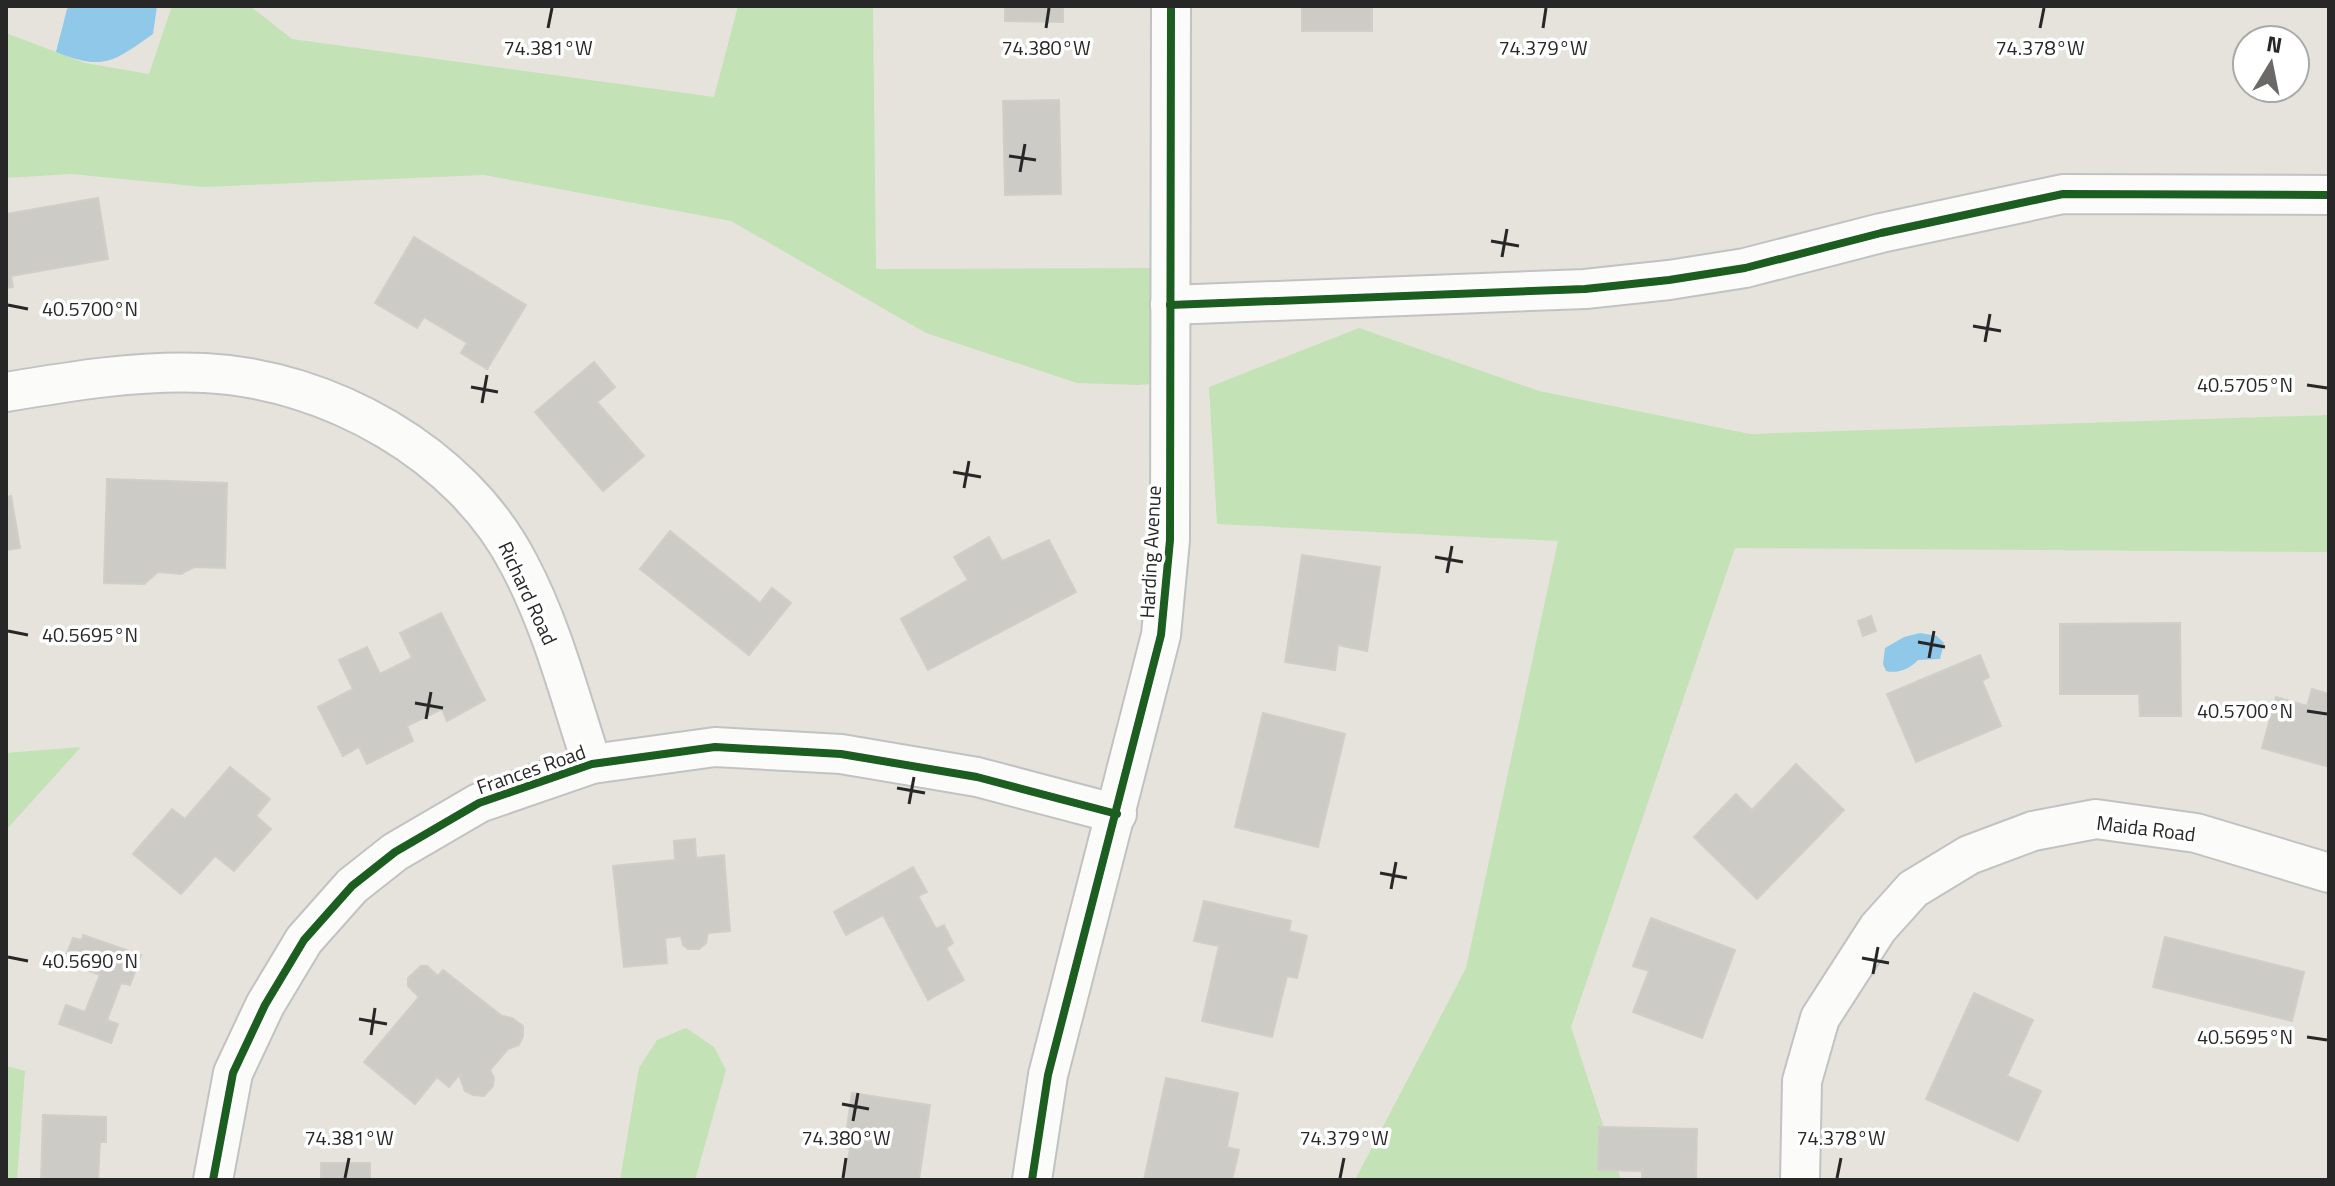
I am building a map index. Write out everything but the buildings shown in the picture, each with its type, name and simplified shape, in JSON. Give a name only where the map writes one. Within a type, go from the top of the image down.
[{"type":"street","name":"Harding Avenue","points":[[1032,1180],[1048,1075],[1161,635],[1167,588],[1170,540],[1171,6]]},
{"type":"street","points":[[1170,305],[1585,289],[1669,280],[1745,268],[1881,233],[2063,194],[2329,195]]},
{"type":"street","name":"Richard Road","points":[[6,392],[148,373],[208,373],[266,382],[328,400],[403,438],[464,486],[494,523],[519,564],[554,647],[592,764]]},
{"type":"street","name":"Frances Road","points":[[213,1180],[233,1073],[265,1005],[304,940],[352,886],[395,852],[479,803],[592,764],[715,747],[841,754],[977,777],[1117,814]]},
{"type":"street","name":"Maida Road","points":[[1800,1180],[1802,1081],[1820,1018],[1878,928],[1913,889],[1969,855],[2033,831],[2096,819],[2196,833],[2329,873]]},
{"type":"green space","points":[[172,6],[250,6],[292,39],[714,97],[738,6],[873,6],[876,269],[1170,268],[1170,382],[1138,385],[1077,383],[926,333],[731,221],[484,175],[204,187],[71,174],[6,178],[6,33],[85,63],[149,74]]},
{"type":"green space","points":[[1359,328],[1539,391],[1750,434],[2329,415],[2329,552],[1735,548],[1571,1027],[1621,1180],[1355,1180],[1466,968],[1558,541],[1217,524],[1209,387]]},
{"type":"green space","points":[[81,747],[6,830],[6,753]]},
{"type":"green space","points":[[686,1028],[714,1047],[726,1070],[695,1180],[620,1180],[639,1068],[657,1040]]},
{"type":"green space","points":[[6,1066],[25,1071],[17,1180],[6,1180]]},
{"type":"water","points":[[72,6],[157,6],[153,34],[108,61],[72,58],[56,52],[67,9]]},
{"type":"water","points":[[1920,633],[1937,636],[1944,643],[1940,659],[1918,660],[1903,670],[1886,671],[1883,664],[1885,648],[1904,637]]},
{"type":"cycle path","points":[[1032,1180],[1048,1075],[1161,635],[1170,540],[1171,6]]},
{"type":"cycle path","points":[[1170,305],[1585,289],[1669,280],[1745,268],[1881,233],[2063,194],[2329,195]]},
{"type":"cycle path","points":[[213,1180],[233,1073],[265,1005],[304,940],[352,886],[395,852],[479,803],[592,764],[715,747],[841,754],[977,777],[1117,814]]}]
